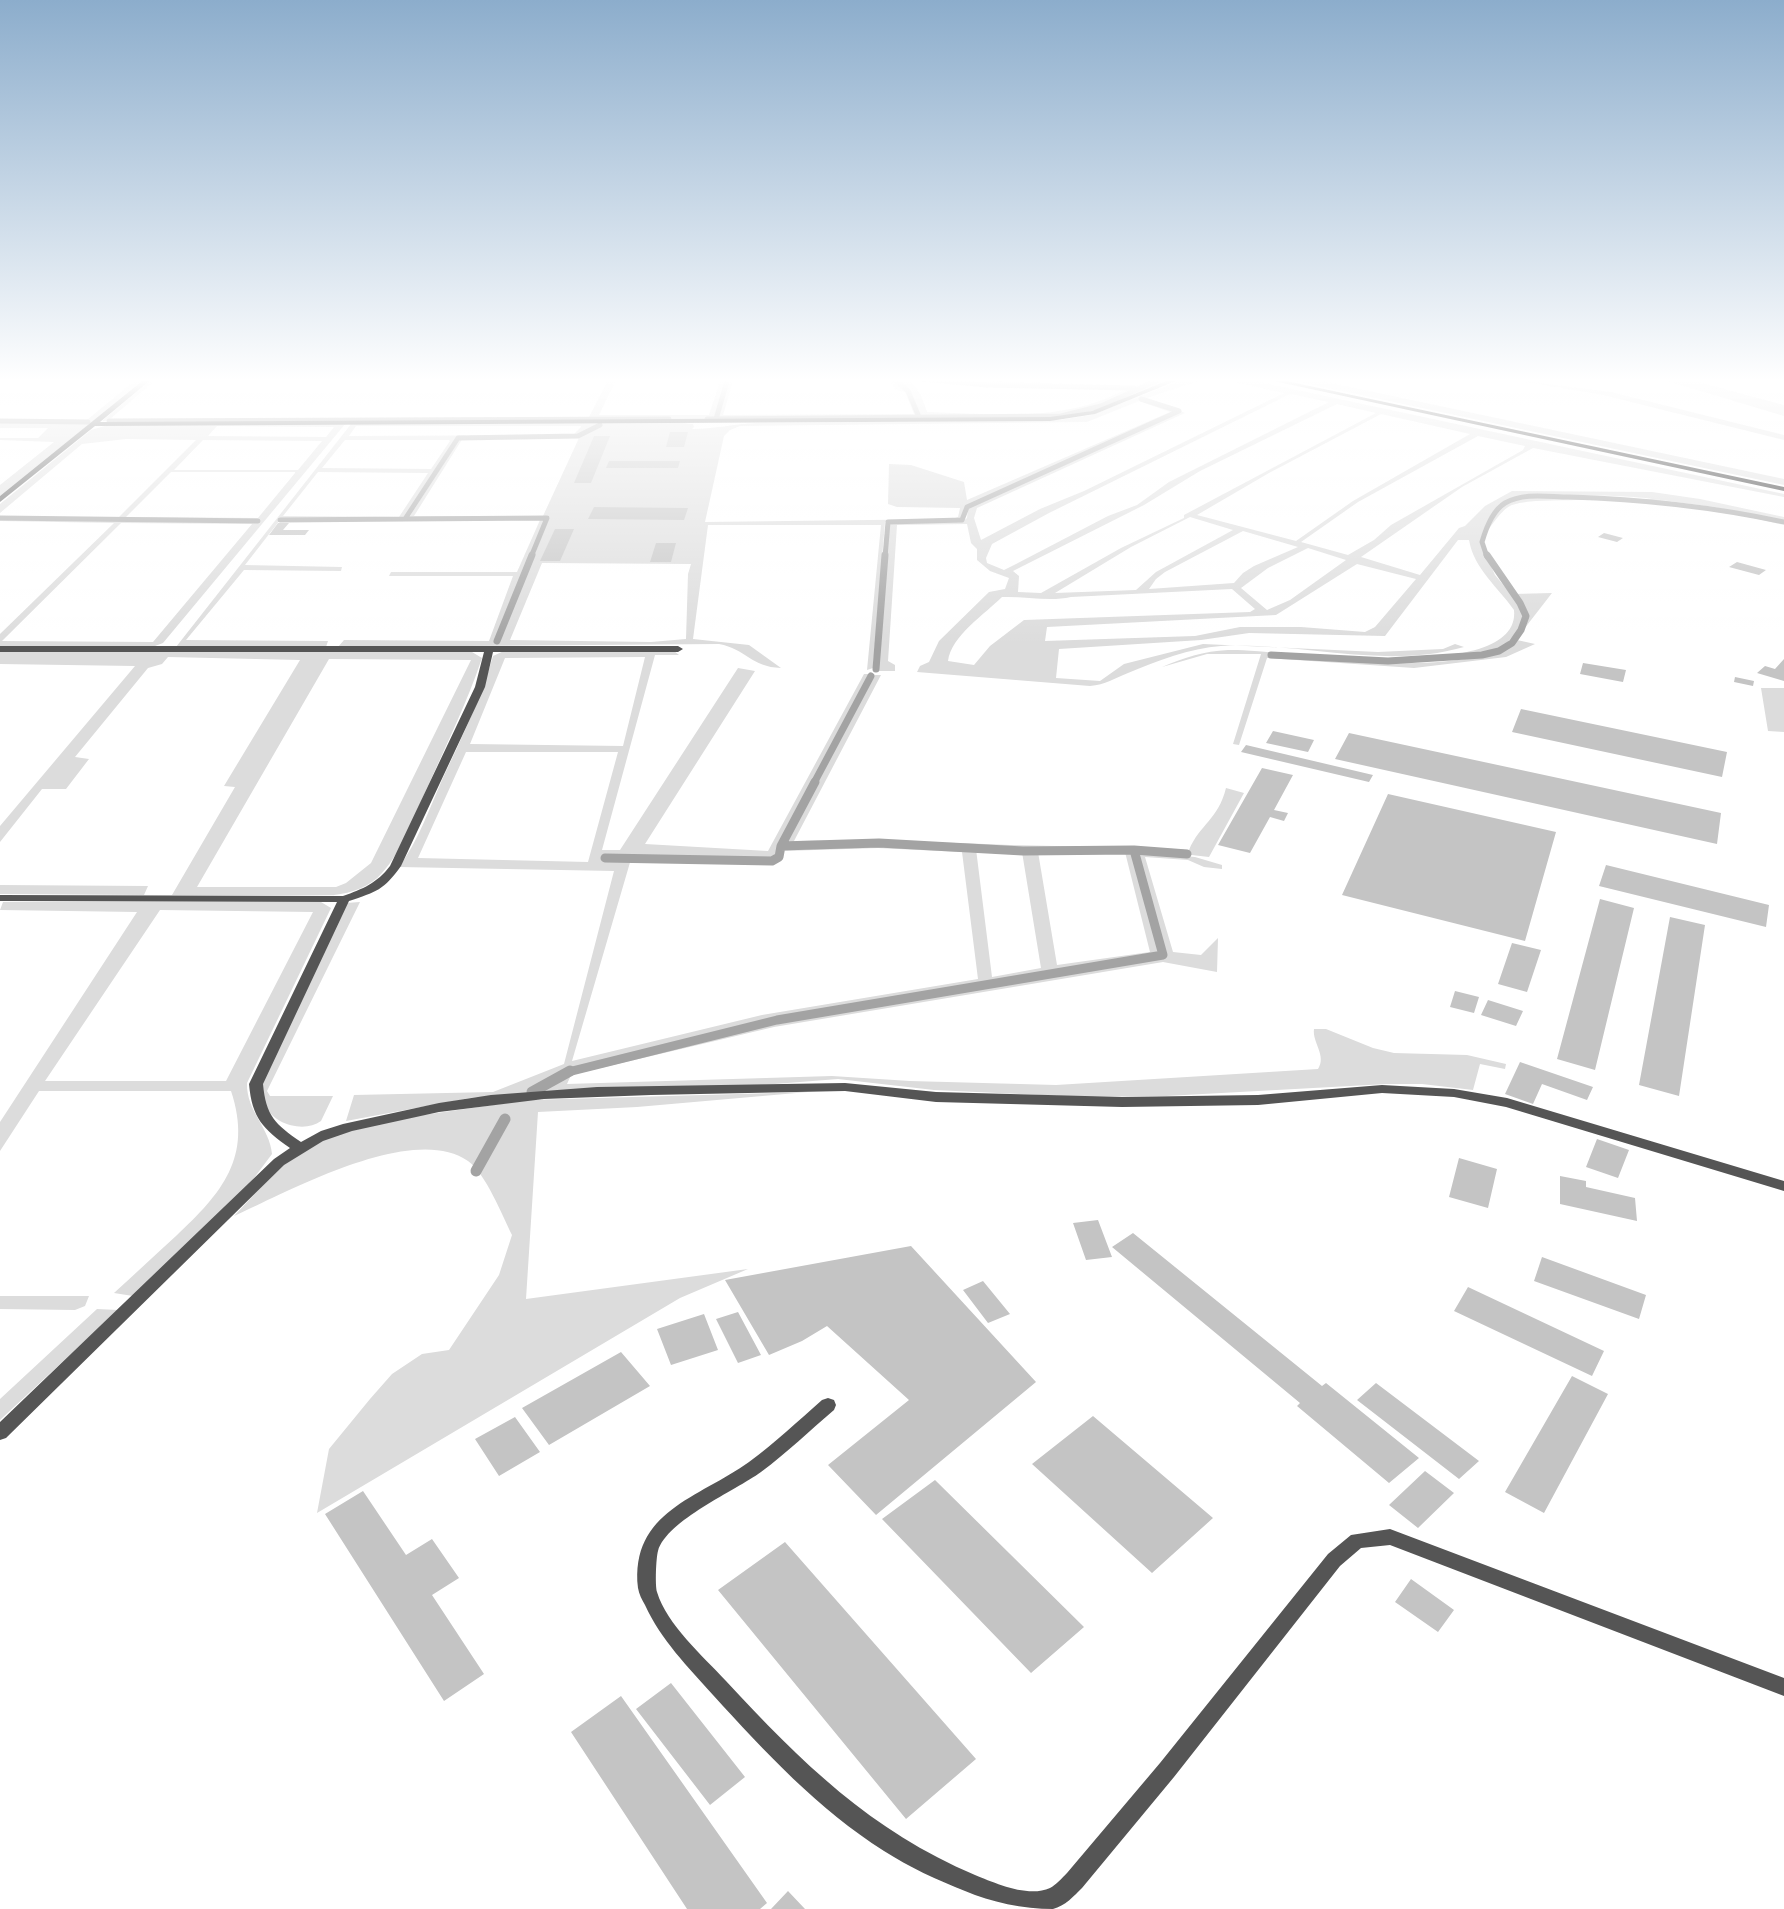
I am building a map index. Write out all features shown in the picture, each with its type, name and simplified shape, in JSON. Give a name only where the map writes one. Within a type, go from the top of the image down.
[{"type":"main road","points":[[1681,467],[1784,489]]},
{"type":"street","points":[[0,500],[41,467]]},
{"type":"street","points":[[0,649],[678,649]]},
{"type":"street","points":[[0,898],[344,899],[371,890],[385,880],[404,852],[480,687],[489,650]]},
{"type":"street","points":[[300,1148],[271,1128],[257,1107],[256,1084],[344,899]]},
{"type":"street","points":[[0,1433],[279,1162],[300,1148],[336,1131],[417,1112],[527,1097],[845,1087],[936,1097],[1122,1102],[1258,1100],[1382,1089],[1454,1093],[1507,1103],[1784,1186]]},
{"type":"street","points":[[828,1405],[755,1467],[671,1519],[649,1550],[647,1590],[658,1614],[676,1640],[808,1781],[840,1810],[923,1864],[1020,1901],[1055,1898],[1084,1870],[1147,1795],[1334,1560],[1357,1541],[1390,1537],[1784,1687]]},
{"type":"shaded area","points":[[22,467],[36,467],[0,496],[0,485]]},
{"type":"shaded area","points":[[45,467],[55,467],[0,513],[0,504]]},
{"type":"shaded area","points":[[169,467],[177,467],[174,470],[298,470],[300,467],[309,467],[163,643],[155,646],[0,647],[0,634],[114,523],[0,521],[0,519],[260,521],[0,518],[119,517]],"holes":[[[171,472],[295,472],[295,473],[258,518],[126,517]],[[121,523],[252,524],[153,642],[2,641]]]},
{"type":"shaded area","points":[[317,467],[431,469],[437,467],[404,518],[280,520],[245,565],[342,567],[341,571],[244,570],[186,640],[328,641],[326,647],[176,647]],"holes":[[[318,472],[428,473],[399,517],[283,516]]]},
{"type":"shaded area","points":[[441,467],[445,467],[414,516],[543,516],[566,467],[717,467],[705,522],[952,519],[958,517],[960,508],[897,507],[888,504],[889,467],[918,467],[964,482],[967,500],[1043,467],[1052,467],[964,507],[963,518],[960,519],[885,522],[873,668],[867,670],[881,525],[708,525],[693,639],[749,645],[781,668],[762,665],[728,646],[719,644],[338,647],[344,640],[489,641],[513,576],[389,576],[391,572],[517,572],[540,520],[406,520],[545,519],[494,641],[500,641],[549,518],[408,519]],"holes":[[[542,563],[691,564],[688,574],[686,639],[651,642],[510,640]]]},
{"type":"shaded area","points":[[1057,467],[1067,467],[977,508],[974,518],[981,540],[1040,509],[1133,467],[1142,467],[992,544],[986,558],[987,563],[1004,570],[1108,516],[1137,505],[1169,482],[1199,467],[1208,467],[1144,505],[1013,571],[1019,576],[1018,592],[1041,593],[1121,548],[1184,518],[1184,515],[1274,467],[1280,467],[1197,515],[1296,541],[1353,501],[1412,467],[1421,467],[1358,502],[1301,542],[1348,555],[1374,540],[1391,525],[1493,467],[1498,467],[1462,487],[1361,557],[1420,575],[1459,528],[1465,526],[1485,506],[1512,491],[1652,492],[1700,499],[1784,517],[1784,522],[1742,513],[1784,525],[1706,509],[1655,503],[1552,500],[1512,505],[1487,531],[1499,510],[1517,500],[1554,496],[1652,499],[1557,495],[1520,498],[1508,501],[1493,513],[1486,524],[1480,542],[1495,575],[1524,610],[1524,618],[1517,632],[1501,649],[1414,662],[1271,655],[1362,663],[1437,662],[1471,658],[1499,651],[1517,640],[1535,644],[1506,657],[1414,668],[1267,658],[1239,745],[1233,744],[1261,654],[1207,654],[1162,667],[1194,656],[1228,650],[1390,658],[1439,656],[1479,649],[1506,634],[1514,610],[1481,569],[1469,540],[1458,540],[1385,636],[1249,633],[1201,640],[1059,649],[1056,678],[1100,681],[1124,664],[1203,644],[1244,646],[1209,647],[1186,652],[1105,683],[1090,686],[917,672],[920,666],[929,662],[939,641],[989,592],[1005,589],[1009,578],[990,571],[977,560],[977,549],[971,543],[967,524],[897,525],[888,661],[895,665],[895,671],[877,671],[889,523],[963,521],[967,518],[968,508]],"holes":[[[1653,499],[1714,507],[1742,513]],[[1190,517],[1233,530],[1156,572],[1136,590],[1055,593],[1131,547]],[[1243,531],[1298,547],[1254,566],[1234,583],[1149,589],[1165,572]],[[1308,548],[1346,560],[1290,600],[1267,610],[1241,588],[1268,568]],[[1357,564],[1416,579],[1375,627],[1365,632],[1301,627],[1240,627],[1195,636],[1045,641],[1047,627],[1276,615]],[[1232,589],[1255,609],[1250,612],[1024,620],[990,646],[974,665],[948,661],[950,652],[962,634],[1002,597],[1054,599]]]},
{"type":"shaded area","points":[[1631,467],[1658,467],[1784,494],[1784,497]]},
{"type":"shaded area","points":[[1700,467],[1728,467],[1784,479],[1784,485]]},
{"type":"shaded area","points":[[1552,593],[1521,633],[1527,618],[1527,610],[1513,594]]},
{"type":"shaded area","points":[[1455,644],[1464,647],[1404,656],[1373,656],[1276,647],[1378,652],[1443,649]]},
{"type":"shaded area","points":[[504,651],[674,651],[679,655],[655,655],[602,850],[620,850],[738,668],[755,671],[645,844],[768,851],[864,674],[870,674],[774,856],[766,859],[643,855],[602,857],[602,860],[631,859],[572,1061],[762,1015],[978,979],[962,852],[878,848],[783,851],[783,847],[880,845],[976,849],[992,977],[1041,968],[1022,852],[1038,852],[1057,965],[1150,952],[1125,852],[1132,852],[1160,955],[776,1019],[570,1068],[526,1093],[470,1098],[346,1121],[354,1095],[493,1092],[564,1064],[614,871],[399,867],[428,814],[483,688],[493,656]],"holes":[[[645,657],[623,746],[470,744],[505,658]],[[466,752],[618,752],[588,862],[418,858]]]},
{"type":"shaded area","points":[[0,652],[472,652],[482,658],[456,724],[396,854],[382,873],[366,886],[334,895],[172,895],[235,787],[224,786],[300,660],[168,657],[162,664],[148,668],[75,757],[89,759],[66,789],[42,789],[0,842],[0,826],[135,666],[0,664]],"holes":[[[329,659],[471,660],[371,863],[346,883],[336,887],[197,887]]]},
{"type":"shaded area","points":[[875,675],[881,675],[794,841],[848,841],[1144,847],[1189,850],[1198,834],[1214,815],[1226,788],[1244,793],[1209,857],[1131,848],[1024,849],[879,842],[784,844]]},
{"type":"shaded area","points":[[1761,688],[1784,688],[1784,732],[1768,731]]},
{"type":"shaded area","points":[[1136,852],[1195,857],[1222,865],[1222,869],[1204,867],[1188,860],[1145,857],[1173,952],[1201,955],[1218,938],[1217,972],[1163,962],[774,1027],[571,1075],[567,1084],[832,1076],[910,1081],[1056,1085],[1318,1069],[1321,1059],[1314,1029],[1326,1029],[1373,1048],[1394,1053],[1467,1055],[1506,1064],[1505,1069],[1480,1064],[1473,1090],[1422,1084],[1387,1084],[1166,1096],[1084,1097],[934,1090],[838,1079],[762,1085],[536,1092],[574,1070],[776,1022],[1166,957]]},
{"type":"shaded area","points":[[0,885],[148,886],[144,895],[0,894]]},
{"type":"shaded area","points":[[3,902],[321,902],[331,908],[247,1083],[250,1102],[267,1136],[272,1154],[251,1182],[133,1296],[114,1293],[192,1220],[219,1189],[229,1172],[235,1155],[238,1135],[237,1114],[231,1091],[39,1091],[0,1151],[0,1122],[137,912],[0,910]],"holes":[[[160,910],[313,912],[226,1081],[45,1081]]]},
{"type":"shaded area","points":[[360,902],[267,1091],[270,1096],[333,1096],[321,1121],[307,1126],[290,1125],[270,1113],[259,1082],[346,903]]},
{"type":"shaded area","points":[[808,1092],[637,1107],[538,1112],[526,1299],[748,1269],[680,1298],[317,1513],[329,1449],[392,1374],[422,1354],[449,1350],[499,1275],[512,1235],[493,1195],[475,1167],[468,1161],[444,1151],[416,1150],[384,1155],[350,1165],[234,1216],[283,1164],[339,1133],[416,1116],[528,1100]]},
{"type":"shaded area","points":[[0,1296],[89,1296],[85,1306],[75,1310],[0,1309]]},
{"type":"shaded area","points":[[97,1309],[118,1310],[0,1420],[0,1399]]},
{"type":"building","points":[[581,467],[597,467],[591,483],[574,483]]},
{"type":"building","points":[[606,467],[678,467],[678,468]]},
{"type":"building","points":[[594,507],[688,508],[684,520],[588,519]]},
{"type":"building","points":[[278,523],[289,523],[283,530],[309,530],[305,535],[269,535]]},
{"type":"building","points":[[555,529],[574,529],[560,561],[540,561]]},
{"type":"building","points":[[1604,533],[1623,538],[1617,542],[1598,537]]},
{"type":"building","points":[[656,543],[676,543],[671,562],[650,562]]},
{"type":"building","points":[[1737,562],[1766,570],[1759,575],[1729,567]]},
{"type":"building","points":[[1784,659],[1784,681],[1757,673],[1765,666],[1775,669]]},
{"type":"building","points":[[1583,663],[1626,670],[1623,682],[1580,674]]},
{"type":"building","points":[[1735,677],[1754,681],[1753,686],[1734,682]]},
{"type":"building","points":[[1521,709],[1727,752],[1722,777],[1512,732]]},
{"type":"building","points":[[1273,731],[1314,740],[1308,752],[1266,743]]},
{"type":"building","points":[[1349,733],[1721,813],[1717,844],[1335,759]]},
{"type":"building","points":[[1246,745],[1373,775],[1369,782],[1241,752]]},
{"type":"building","points":[[1262,768],[1293,775],[1274,810],[1288,813],[1284,821],[1270,817],[1250,853],[1218,845]]},
{"type":"building","points":[[1388,794],[1556,832],[1525,941],[1342,895]]},
{"type":"building","points":[[1606,865],[1769,905],[1766,927],[1599,886]]},
{"type":"building","points":[[1600,899],[1634,908],[1595,1070],[1557,1059]]},
{"type":"building","points":[[1670,917],[1705,925],[1679,1096],[1639,1085]]},
{"type":"building","points":[[1512,943],[1541,950],[1527,992],[1498,984]]},
{"type":"building","points":[[1455,991],[1479,997],[1474,1013],[1450,1007]]},
{"type":"building","points":[[1488,1000],[1523,1011],[1516,1026],[1481,1015]]},
{"type":"building","points":[[1520,1062],[1593,1087],[1587,1100],[1542,1084],[1533,1104],[1505,1094]]},
{"type":"building","points":[[1597,1139],[1629,1150],[1618,1178],[1586,1167]]},
{"type":"building","points":[[1459,1158],[1497,1169],[1488,1208],[1449,1197]]},
{"type":"building","points":[[1560,1176],[1586,1181],[1586,1187],[1635,1198],[1637,1221],[1560,1204]]},
{"type":"building","points":[[1098,1220],[1112,1257],[1086,1260],[1073,1223]]},
{"type":"building","points":[[1133,1233],[1322,1386],[1326,1383],[1419,1458],[1389,1483],[1297,1406],[1300,1403],[1112,1247]]},
{"type":"building","points":[[911,1246],[1036,1382],[876,1515],[828,1465],[909,1400],[827,1326],[802,1341],[769,1355],[725,1280]]},
{"type":"building","points":[[1542,1257],[1646,1295],[1639,1319],[1534,1281]]},
{"type":"building","points":[[983,1281],[1010,1314],[988,1323],[963,1290]]},
{"type":"building","points":[[1468,1287],[1604,1351],[1592,1376],[1454,1311]]},
{"type":"building","points":[[738,1312],[761,1355],[738,1363],[716,1319]]},
{"type":"building","points":[[704,1314],[718,1350],[671,1365],[657,1329]]},
{"type":"building","points":[[621,1352],[650,1386],[549,1445],[522,1408]]},
{"type":"building","points":[[1572,1376],[1608,1394],[1544,1513],[1505,1492]]},
{"type":"building","points":[[1376,1383],[1479,1461],[1459,1479],[1357,1400]]},
{"type":"building","points":[[1093,1416],[1213,1518],[1152,1573],[1032,1464]]},
{"type":"building","points":[[515,1417],[540,1452],[499,1476],[475,1439]]},
{"type":"building","points":[[1425,1471],[1454,1493],[1418,1528],[1389,1505]]},
{"type":"building","points":[[935,1480],[1084,1627],[1031,1673],[882,1519]]},
{"type":"building","points":[[363,1491],[406,1555],[432,1539],[459,1578],[432,1595],[484,1674],[444,1701],[325,1514]]},
{"type":"building","points":[[785,1542],[976,1759],[906,1819],[718,1590]]},
{"type":"building","points":[[1411,1579],[1454,1610],[1438,1632],[1395,1602]]},
{"type":"building","points":[[671,1683],[745,1777],[710,1805],[636,1709]]},
{"type":"building","points":[[621,1696],[767,1903],[760,1909],[687,1909],[571,1732]]},
{"type":"building","points":[[788,1891],[805,1909],[771,1909]]},
{"type":"waterway","points":[[405,519],[439,467]]},
{"type":"waterway","points":[[885,557],[888,522],[962,520],[967,507],[1055,467]]},
{"type":"waterway","points":[[1487,557],[1482,542],[1493,515],[1505,503],[1528,496],[1650,502],[1731,512],[1784,522]]},
{"type":"waterway","points":[[0,518],[258,521]]},
{"type":"waterway","points":[[405,519],[547,518],[531,557]]},
{"type":"waterway","points":[[280,520],[405,519]]},
{"type":"waterway","points":[[497,641],[532,555]]},
{"type":"waterway","points":[[876,669],[885,555]]},
{"type":"waterway","points":[[1271,655],[1388,661],[1482,655],[1499,651],[1512,643],[1521,630],[1526,616],[1520,603],[1487,555]]},
{"type":"waterway","points":[[814,783],[871,676]]},
{"type":"waterway","points":[[781,846],[815,782]]},
{"type":"waterway","points":[[781,846],[879,843],[1023,851],[1134,850]]},
{"type":"waterway","points":[[605,858],[772,861],[779,857],[781,846]]},
{"type":"waterway","points":[[568,1072],[777,1020],[1163,955],[1134,850]]},
{"type":"waterway","points":[[1134,850],[1187,854]]},
{"type":"waterway","points":[[532,1092],[568,1072]]},
{"type":"waterway","points":[[476,1171],[505,1119]]}]
